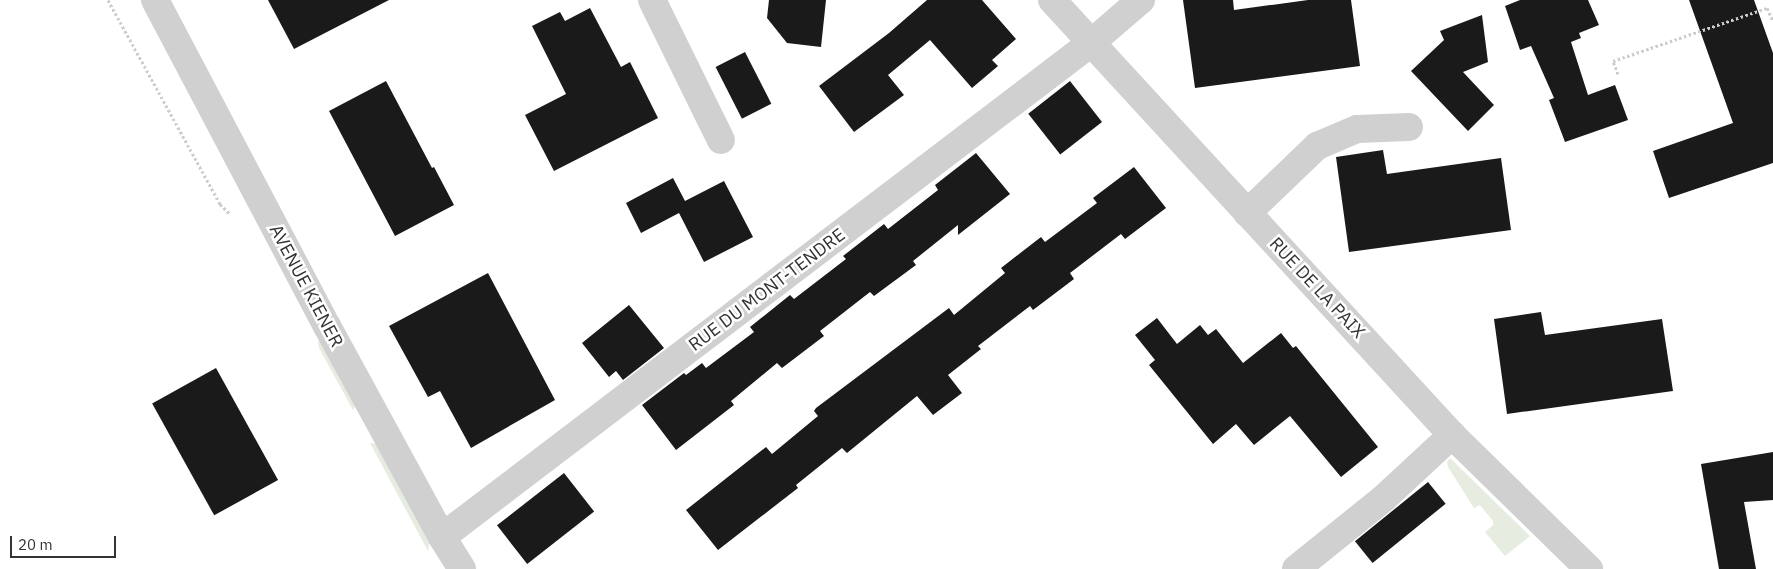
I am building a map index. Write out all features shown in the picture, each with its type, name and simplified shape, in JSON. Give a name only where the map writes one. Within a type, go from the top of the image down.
[{"type":"street","name":"AVENUE KIENER","points":[[155,0],[442,537],[462,569]]},
{"type":"street","points":[[652,0],[721,140]]},
{"type":"street","name":"RUE DE LA PAIX","points":[[1052,0],[1452,435],[1589,569]]},
{"type":"street","name":"RUE DU MONT-TENDRE","points":[[442,537],[1091,43],[1141,0]]},
{"type":"street","points":[[1247,213],[1317,146],[1358,129],[1408,127]]},
{"type":"street","points":[[1296,569],[1384,498],[1452,435]]},
{"type":"path","points":[[1618,74],[1613,61],[1749,14],[1767,8],[1773,21]]},
{"type":"shaded area","points":[[318,341],[323,342],[356,405],[353,410],[319,348]]},
{"type":"shaded area","points":[[370,443],[377,444],[430,539],[428,551]]},
{"type":"shaded area","points":[[1450,458],[1530,536],[1505,556],[1485,532],[1493,525],[1493,521],[1480,505],[1474,508],[1448,467],[1447,462]]},
{"type":"building","points":[[268,0],[389,0],[294,49]]},
{"type":"building","points":[[769,0],[826,0],[821,47],[787,43],[767,18]]},
{"type":"building","points":[[927,0],[982,0],[1016,39],[992,60],[998,66],[972,88],[930,40],[888,75],[904,95],[854,132],[819,86],[889,33]]},
{"type":"building","points":[[1183,0],[1233,0],[1234,10],[1308,0],[1351,0],[1360,66],[1195,88]]},
{"type":"building","points":[[1520,0],[1588,0],[1599,25],[1579,33],[1581,38],[1571,42],[1588,95],[1615,85],[1628,120],[1565,142],[1549,100],[1554,98],[1531,46],[1520,50],[1505,6]]},
{"type":"building","points":[[1689,0],[1754,0],[1773,53],[1773,163],[1669,198],[1653,151],[1733,123]]},
{"type":"building","points":[[590,8],[621,67],[630,62],[658,118],[554,171],[525,115],[566,94],[532,26],[560,12],[565,21]]},
{"type":"building","points":[[1482,15],[1488,62],[1463,72],[1494,105],[1468,131],[1411,71],[1444,40],[1440,31]]},
{"type":"building","points":[[745,52],[771,104],[742,119],[716,67]]},
{"type":"building","points":[[386,81],[454,205],[395,236],[329,111]]},
{"type":"building","points":[[1070,81],[1102,122],[1060,155],[1028,114]]},
{"type":"building","points":[[1383,150],[1387,174],[1501,158],[1511,230],[1349,252],[1336,157]]},
{"type":"building","points":[[976,153],[1010,194],[958,235],[958,225],[913,261],[916,265],[874,296],[870,292],[820,331],[824,336],[782,368],[777,363],[731,401],[734,405],[676,450],[642,405],[684,373],[686,375],[702,363],[706,368],[754,332],[750,327],[790,295],[794,299],[846,259],[843,256],[884,224],[888,229],[938,190],[935,185]]},
{"type":"building","points":[[1134,167],[1166,208],[1125,239],[1121,234],[1070,273],[1074,279],[1033,310],[1030,306],[978,346],[981,349],[948,375],[962,393],[933,415],[917,396],[847,453],[842,448],[796,485],[798,488],[718,550],[686,510],[766,447],[772,454],[818,416],[814,411],[816,408],[949,308],[954,315],[1005,273],[1001,268],[1041,237],[1045,242],[1097,203],[1093,198]]},
{"type":"building","points":[[673,178],[685,201],[724,181],[753,237],[704,262],[679,213],[641,233],[626,203]]},
{"type":"building","points":[[488,273],[555,400],[471,448],[440,391],[428,397],[389,326]]},
{"type":"building","points":[[629,305],[664,348],[623,380],[616,371],[609,377],[582,343]]},
{"type":"building","points":[[1541,312],[1545,335],[1662,319],[1673,391],[1507,414],[1494,319]]},
{"type":"building","points":[[1157,318],[1177,344],[1200,325],[1208,335],[1216,329],[1243,363],[1281,333],[1293,348],[1296,346],[1378,447],[1341,477],[1290,416],[1254,445],[1236,424],[1213,444],[1149,365],[1155,360],[1135,335]]},
{"type":"building","points":[[216,368],[278,480],[214,515],[152,403]]},
{"type":"building","points":[[1773,452],[1773,500],[1744,502],[1756,569],[1719,569],[1701,464]]},
{"type":"building","points":[[564,473],[594,512],[527,564],[497,525]]},
{"type":"building","points":[[1428,482],[1446,504],[1373,563],[1355,541]]}]
